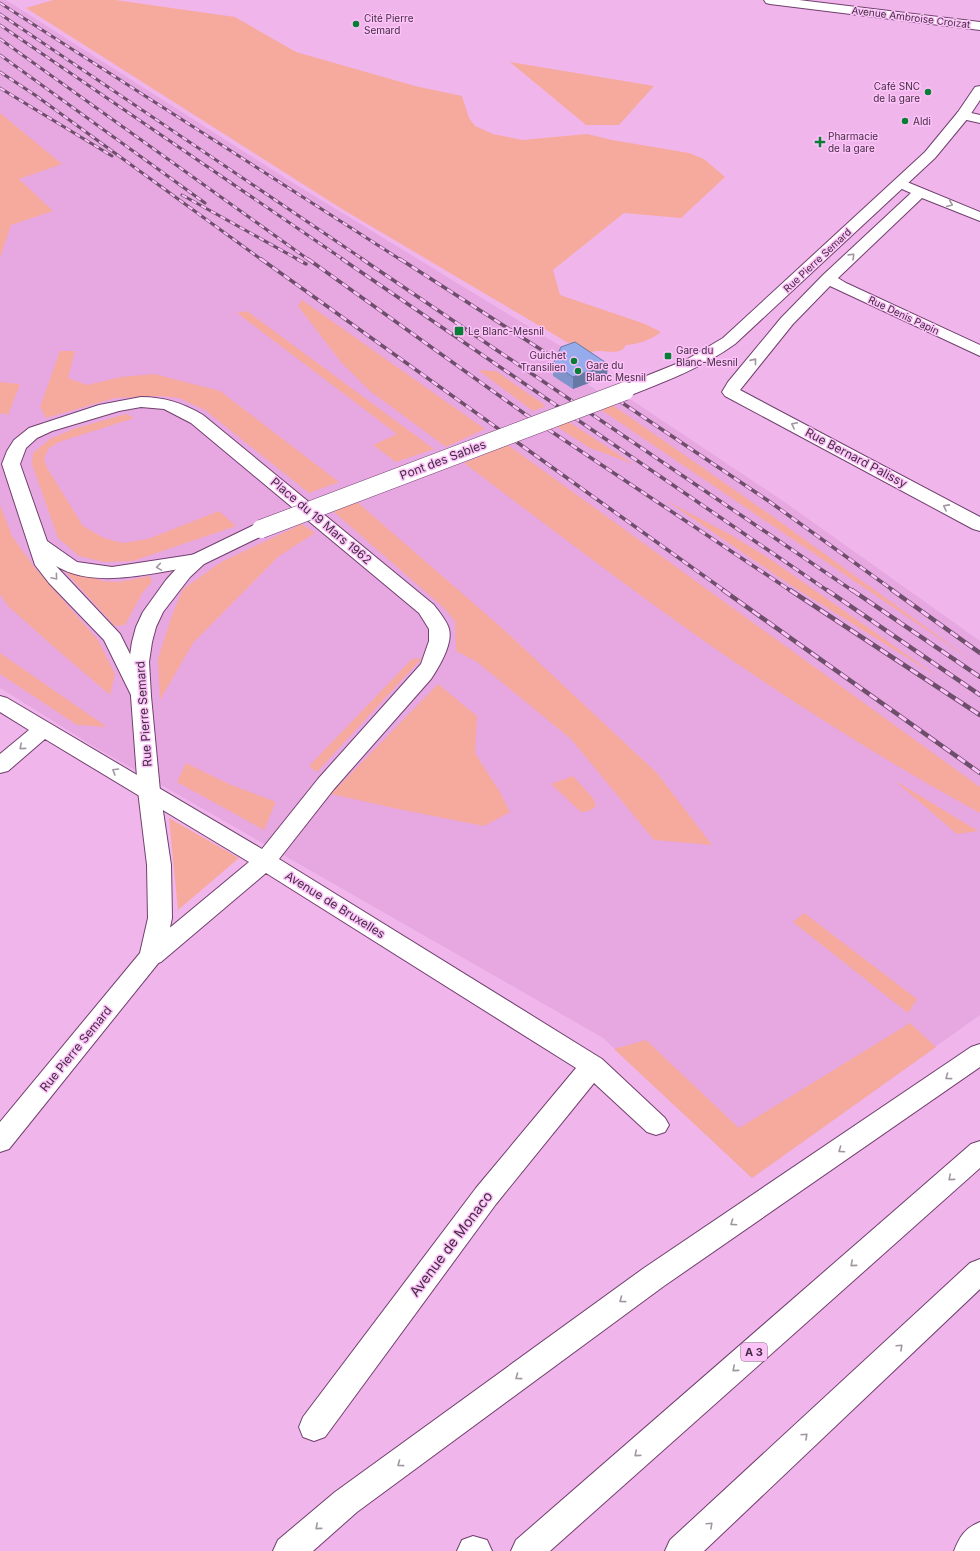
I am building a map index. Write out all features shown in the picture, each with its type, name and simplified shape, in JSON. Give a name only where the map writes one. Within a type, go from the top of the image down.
[{"type":"main road","name":"Avenue Ambroise Croizat","points":[[770,0],[827,3],[980,26]]},
{"type":"main road","name":"Rue Pierre Semard","points":[[625,391],[695,363],[729,341],[930,154],[962,115],[980,90]]},
{"type":"main road","points":[[962,115],[980,119]]},
{"type":"main road","points":[[900,183],[980,217]]},
{"type":"main road","name":"Rue Pierre Semard","points":[[732,392],[734,386],[787,321],[829,278],[920,192]]},
{"type":"main road","name":"Rue Denis Papin","points":[[829,278],[840,286],[980,350]]},
{"type":"main road","name":"Pont des Sables","points":[[261,529],[625,391]]},
{"type":"main road","name":"Rue Bernard Palissy","points":[[732,392],[980,525]]},
{"type":"main road","name":"Place du 19 Mars 1962","points":[[141,696],[113,638],[56,579],[45,565],[11,464],[13,452],[30,435],[43,429],[116,406],[132,403],[164,404],[186,412],[198,419],[427,609],[439,629],[439,641],[431,664],[424,674],[326,784],[265,861]]},
{"type":"main road","name":"Rue Pierre Semard","points":[[152,956],[160,918],[159,865],[149,791],[139,662],[146,627],[153,612],[173,584],[197,560],[261,529]]},
{"type":"main road","points":[[37,543],[53,556],[71,567],[92,571],[112,573],[197,560]]},
{"type":"main road","name":"Avenue de Bruxelles","points":[[0,702],[265,861],[592,1066],[656,1125]]},
{"type":"main road","points":[[0,766],[43,729]]},
{"type":"main road","name":"Rue Pierre Semard","points":[[0,1141],[152,956],[265,861]]},
{"type":"main road","points":[[289,1551],[346,1502],[654,1277],[980,1054]]},
{"type":"main road","name":"Avenue de Monaco","points":[[314,1427],[486,1196],[592,1066]]},
{"type":"main road","name":"A 3","points":[[527,1551],[980,1152]]},
{"type":"main road","points":[[681,1551],[980,1271]]},
{"type":"shaded area","points":[[0,0],[6,0],[290,181],[608,375],[587,384],[601,393],[630,399],[786,503],[980,641],[980,1015],[752,1178],[603,1038],[93,746],[0,688]]},
{"type":"shaded area","points":[[53,0],[115,0],[235,17],[296,52],[415,86],[462,96],[469,118],[475,126],[493,134],[522,140],[587,134],[612,140],[689,153],[704,159],[725,177],[681,218],[624,213],[553,270],[560,295],[645,324],[661,332],[645,341],[626,345],[621,350],[613,352],[596,351],[587,354],[342,209],[26,8]]},
{"type":"shaded area","points":[[510,62],[654,86],[619,125],[586,125]]},
{"type":"shaded area","points":[[0,113],[62,164],[19,179],[53,211],[11,225],[0,258]]},
{"type":"shaded area","points":[[302,300],[485,429],[446,447],[370,391],[341,362],[298,306]]},
{"type":"shaded area","points":[[247,311],[434,449],[396,462],[373,445],[397,434],[237,313]]},
{"type":"shaded area","points":[[60,351],[75,351],[68,378],[87,385],[121,377],[154,374],[220,391],[339,482],[309,493],[205,410],[179,398],[160,396],[115,398],[46,418],[40,407]]},
{"type":"shaded area","points":[[478,370],[496,371],[546,406],[533,411]]},
{"type":"shaded area","points":[[0,382],[20,384],[8,415],[0,413]]},
{"type":"shaded area","points":[[611,404],[775,518],[974,662],[600,409]]},
{"type":"shaded area","points":[[126,414],[134,418],[59,442],[49,448],[44,458],[46,466],[83,526],[104,538],[123,543],[148,539],[219,511],[236,526],[133,561],[104,562],[79,556],[58,538],[32,464],[33,453],[50,439],[73,429]]},
{"type":"shaded area","points":[[566,420],[633,464],[588,447],[553,424]]},
{"type":"shaded area","points":[[508,445],[980,787],[980,813],[890,762],[759,679],[632,589],[464,463]]},
{"type":"shaded area","points":[[356,501],[502,628],[657,773],[712,845],[654,840],[571,739],[477,662],[456,651],[455,621],[443,607],[334,512]]},
{"type":"shaded area","points":[[667,501],[731,535],[770,559],[940,678],[792,586]]},
{"type":"shaded area","points":[[0,505],[12,536],[35,568],[98,640],[115,674],[110,695],[8,606],[0,594]]},
{"type":"shaded area","points":[[302,524],[315,533],[279,556],[193,643],[160,700],[158,659],[171,618],[183,589],[221,562]]},
{"type":"shaded area","points":[[59,565],[103,581],[118,582],[150,576],[152,582],[143,592],[125,625],[115,626]]},
{"type":"shaded area","points":[[0,653],[107,727],[77,725],[0,674]]},
{"type":"shaded area","points":[[422,658],[317,772],[309,766],[412,659]]},
{"type":"shaded area","points":[[438,684],[477,716],[475,753],[500,792],[510,812],[484,826],[331,794]]},
{"type":"shaded area","points":[[186,763],[229,784],[276,802],[264,830],[177,782]]},
{"type":"shaded area","points":[[573,776],[593,798],[596,806],[589,811],[581,812],[551,784]]},
{"type":"shaded area","points":[[894,780],[978,831],[957,834]]},
{"type":"shaded area","points":[[169,818],[239,858],[178,910]]},
{"type":"shaded area","points":[[804,913],[917,999],[908,1013],[793,922]]},
{"type":"shaded area","points":[[910,1023],[936,1047],[752,1178],[614,1049],[646,1040],[739,1128]]},
{"type":"building","points":[[575,342],[608,364],[573,377],[553,364],[561,347]]},
{"type":"railway","points":[[0,3],[401,260]]},
{"type":"railway","points":[[0,14],[364,260]]},
{"type":"railway","points":[[0,25],[344,260]]},
{"type":"railway","points":[[0,39],[309,260]]},
{"type":"railway","points":[[0,55],[205,203]]},
{"type":"railway","points":[[0,72],[35,95],[262,260]]},
{"type":"railway","points":[[0,88],[112,156]]},
{"type":"railway","points":[[182,195],[299,260]]},
{"type":"railway","points":[[261,259],[725,591]]},
{"type":"railway","points":[[297,259],[306,264]]},
{"type":"railway","points":[[308,259],[525,414],[791,591]]},
{"type":"railway","points":[[342,259],[828,591]]},
{"type":"railway","points":[[362,259],[853,591]]},
{"type":"railway","points":[[400,259],[551,356]]},
{"type":"railway","points":[[606,392],[770,502],[894,591]]},
{"type":"railway","points":[[723,590],[980,773]]},
{"type":"railway","points":[[790,590],[980,715]]},
{"type":"railway","points":[[827,590],[980,695]]},
{"type":"railway","points":[[852,590],[980,677]]},
{"type":"railway","points":[[892,590],[980,653]]},
{"type":"place","name":"Cité Pierre Semard","points":[[356,24]]},
{"type":"place","name":"Café SNC de la gare","points":[[928,92]]},
{"type":"place","name":"Aldi","points":[[905,121]]},
{"type":"place","name":"Pharmacie de la gare","points":[[820,142]]},
{"type":"place","name":"Le Blanc-Mesnil","points":[[459,331]]},
{"type":"place","name":"Gare du Blanc-Mesnil","points":[[668,356]]},
{"type":"place","name":"Guichet Transilien","points":[[574,361]]},
{"type":"place","name":"Gare du Blanc Mesnil","points":[[578,371]]}]
